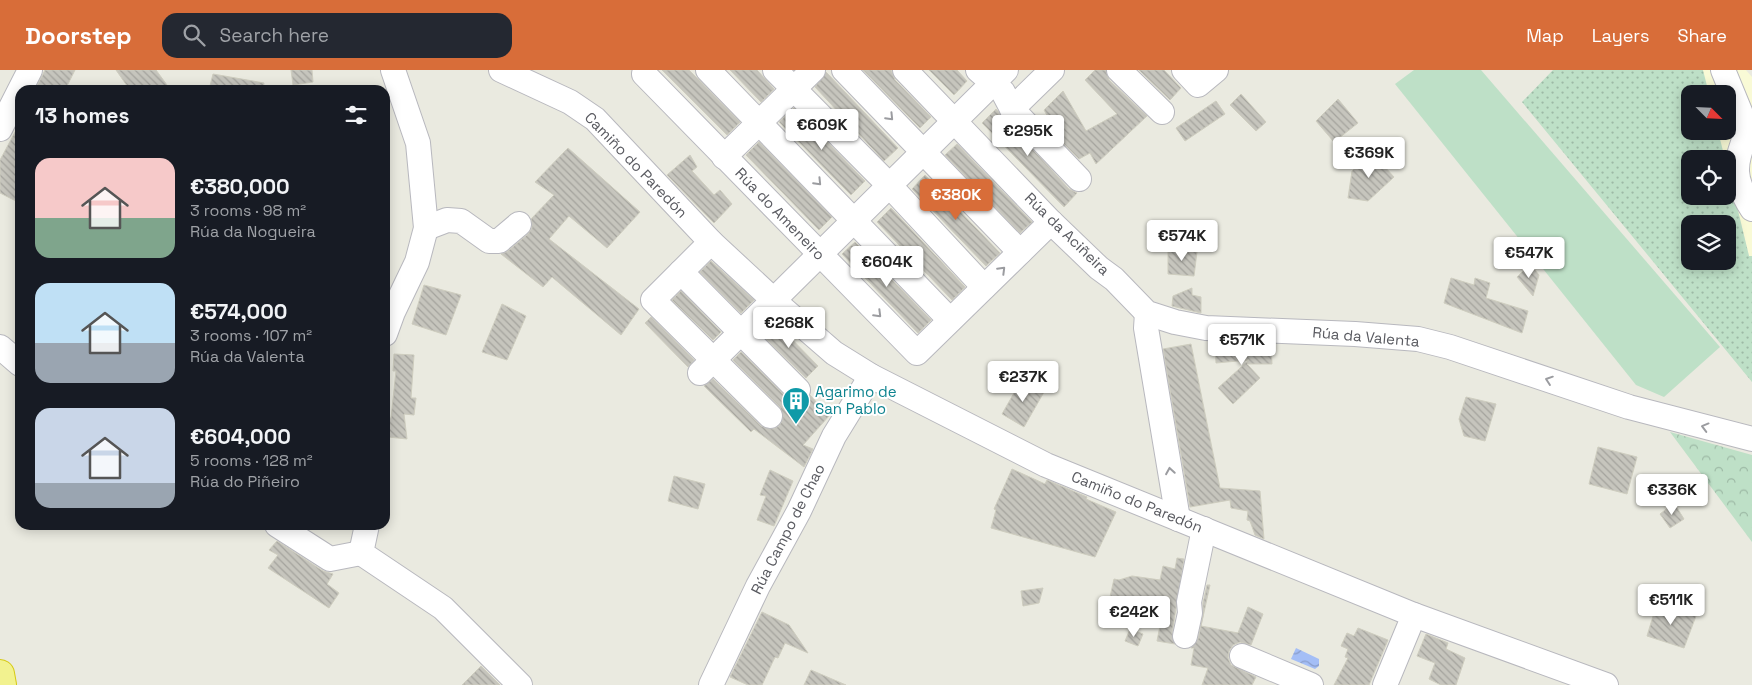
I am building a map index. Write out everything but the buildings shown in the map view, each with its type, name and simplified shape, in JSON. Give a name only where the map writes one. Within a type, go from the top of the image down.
[{"type":"street","points":[[22,85],[30,70]]},
{"type":"street","points":[[390,320],[417,262],[426,228],[418,143],[393,70]]},
{"type":"street","name":"Camiño do Paredón","points":[[501,70],[570,102],[595,118],[711,242],[834,353],[871,376],[1046,465],[1414,616],[1606,685]]},
{"type":"street","points":[[708,70],[855,219],[950,320],[1051,222]]},
{"type":"street","points":[[775,70],[889,185],[984,288]]},
{"type":"street","points":[[724,157],[813,70]]},
{"type":"street","points":[[844,70],[1020,252]]},
{"type":"street","name":"Rúa da Aciñeira","points":[[905,70],[1051,222],[1099,268],[1114,279],[1147,312]]},
{"type":"street","points":[[1012,109],[1052,70]]},
{"type":"street","points":[[1120,70],[1162,112]]},
{"type":"street","points":[[1191,77],[1216,70]]},
{"type":"street","points":[[1723,70],[1744,121],[1751,126],[1737,161],[1736,178],[1752,209]]},
{"type":"street","name":"Rúa do Ameneiro","points":[[644,74],[819,255],[917,353],[950,320]]},
{"type":"street","points":[[707,366],[772,299],[955,120],[992,74],[1012,109],[1079,178]]},
{"type":"street","points":[[0,129],[15,100]]},
{"type":"street","points":[[426,228],[447,220],[461,220],[489,241],[499,241],[519,224]]},
{"type":"street","points":[[711,242],[653,300],[707,366],[770,416]]},
{"type":"street","points":[[681,272],[798,390]]},
{"type":"street","points":[[1147,312],[1146,328],[1178,519]]},
{"type":"street","name":"Rúa da Valenta","points":[[1147,312],[1175,322],[1206,328],[1356,334],[1418,340],[1450,347],[1629,407],[1752,439]]},
{"type":"street","points":[[0,347],[15,360]]},
{"type":"street","name":"Rúa Campo de Chao","points":[[711,685],[758,586],[799,511],[834,436],[871,376]]},
{"type":"street","points":[[1185,636],[1190,613],[1189,602],[1204,529]]},
{"type":"street","points":[[285,530],[330,559],[361,553],[443,608],[520,685]]},
{"type":"street","points":[[361,553],[366,530]]},
{"type":"street","points":[[1385,685],[1414,616]]},
{"type":"street","points":[[1242,656],[1311,685]]},
{"type":"shaded area","points":[[1702,70],[1746,70],[1752,77],[1752,256],[1749,256],[1736,204],[1736,150],[1722,150],[1719,140],[1736,140],[1736,85],[1706,85]]},
{"type":"green space","points":[[1414,70],[1481,70],[1720,347],[1664,397],[1636,385],[1395,84]]},
{"type":"green space","points":[[1553,70],[1703,70],[1707,85],[1681,85],[1681,140],[1720,140],[1723,150],[1681,150],[1681,205],[1736,205],[1736,202],[1749,256],[1752,256],[1752,382],[1522,102]]},
{"type":"green space","points":[[1670,432],[1752,455],[1752,542]]},
{"type":"water","points":[[1296,648],[1319,659],[1319,666],[1315,669],[1291,659]]},
{"type":"place","name":"Agarimo de San Pablo","points":[[796,425]]}]
